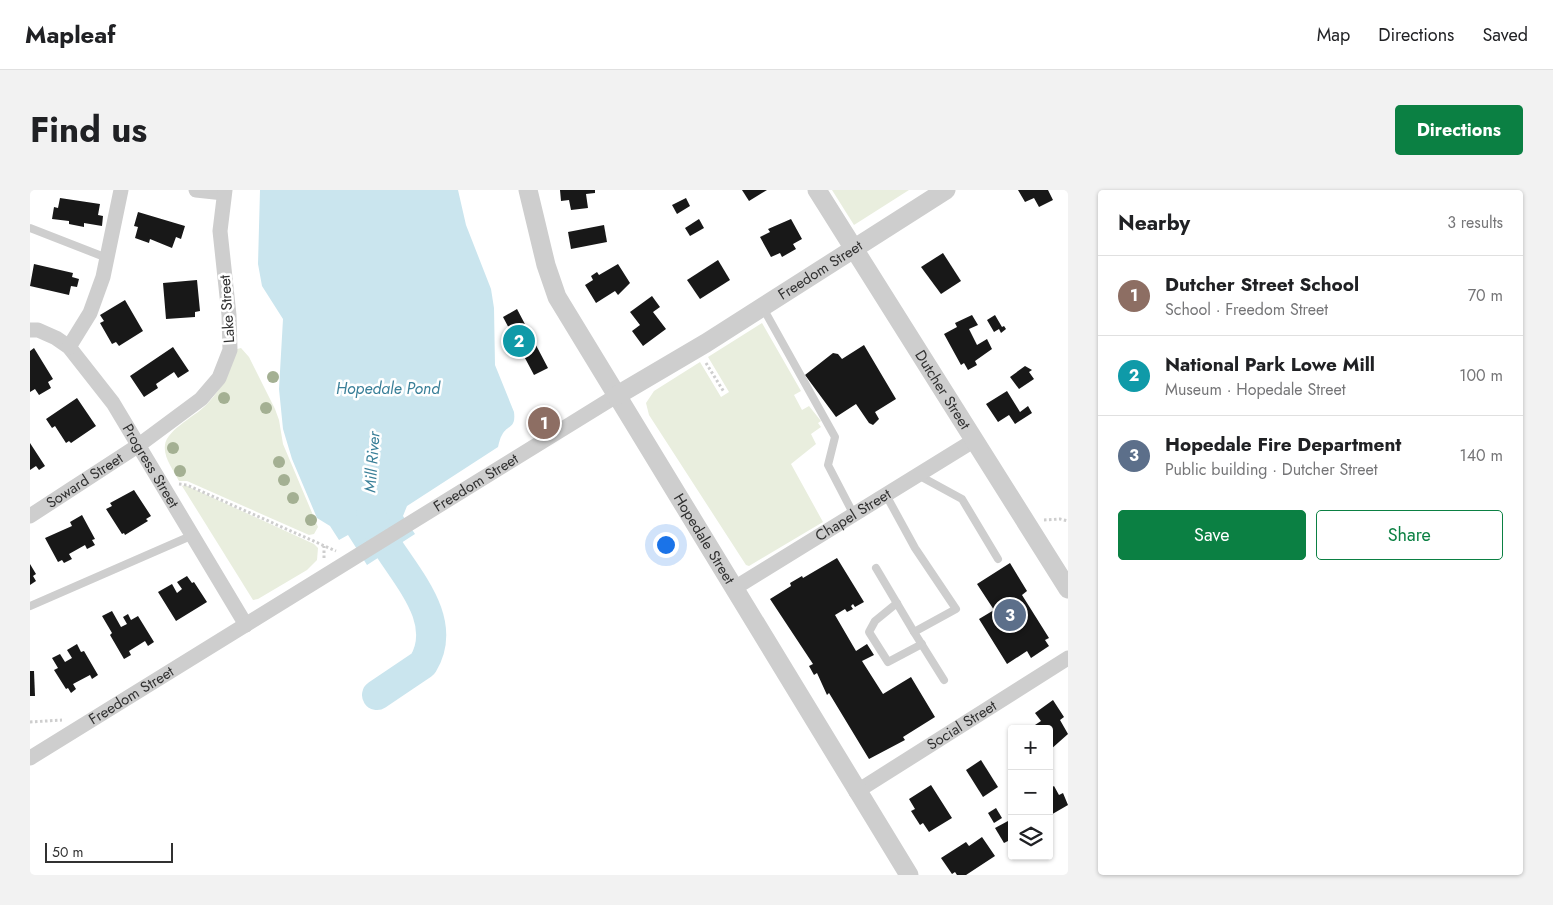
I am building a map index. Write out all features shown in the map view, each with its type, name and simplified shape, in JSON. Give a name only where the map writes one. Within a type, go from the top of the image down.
[{"type":"street","points":[[69,347],[90,313],[103,277],[122,190]]},
{"type":"street","name":"Lake Street","points":[[139,445],[201,399],[219,378],[230,350],[229,315],[220,231],[225,191],[196,190]]},
{"type":"street","name":"Hopedale Street","points":[[528,190],[546,265],[557,297],[856,792],[909,875]]},
{"type":"street","name":"Dutcher Street","points":[[817,190],[1068,589]]},
{"type":"street","name":"Freedom Street","points":[[30,758],[246,625],[347,556],[415,520],[762,308],[946,190]]},
{"type":"street","name":"Progress Street","points":[[30,330],[44,333],[69,347],[113,403],[246,625]]},
{"type":"street","name":"Chapel Street","points":[[733,589],[973,440]]},
{"type":"street","name":"Soward Street","points":[[30,516],[139,445]]},
{"type":"street","name":"Social Street","points":[[856,792],[1068,658]]},
{"type":"lane","points":[[30,228],[107,258]]},
{"type":"lane","points":[[762,308],[836,437],[828,465],[854,515]]},
{"type":"lane","points":[[918,475],[962,499],[998,559]]},
{"type":"lane","points":[[886,495],[916,548],[956,609],[914,632]]},
{"type":"lane","points":[[30,606],[193,535]]},
{"type":"lane","points":[[876,568],[944,680]]},
{"type":"lane","points":[[897,603],[874,621],[869,632],[888,662],[922,644]]},
{"type":"path","points":[[705,362],[724,392]]},
{"type":"path","points":[[178,484],[187,484],[347,556]]},
{"type":"path","points":[[1038,522],[1060,519],[1068,522]]},
{"type":"path","points":[[324,546],[324,563]]},
{"type":"green space","points":[[832,190],[909,190],[854,225]]},
{"type":"green space","points":[[762,323],[801,391],[794,395],[802,410],[809,406],[821,421],[818,423],[821,427],[811,434],[816,444],[791,464],[823,522],[749,566],[746,565],[649,415],[646,403],[654,391],[700,362],[721,397],[729,392],[708,357]]},
{"type":"green space","points":[[241,348],[249,357],[275,409],[283,444],[318,527],[314,534],[309,535],[187,481],[179,481],[167,459],[165,445],[171,433],[203,408],[218,391],[232,364],[237,349]]},
{"type":"green space","points":[[185,485],[314,544],[318,548],[317,560],[307,570],[258,599],[253,600],[182,486]]},
{"type":"water","name":"Hopedale Pond","points":[[260,190],[458,190],[466,225],[491,289],[494,308],[495,365],[514,412],[513,424],[502,435],[498,447],[407,506],[403,516],[415,534],[367,565],[348,535],[339,540],[330,526],[317,518],[292,459],[283,429],[279,389],[283,319],[262,286],[258,264]]},
{"type":"building","points":[[560,190],[595,190],[595,193],[586,194],[588,208],[571,210],[569,200],[561,201]]},
{"type":"building","points":[[742,190],[767,190],[749,201]]},
{"type":"building","points":[[1018,190],[1048,190],[1053,200],[1039,207],[1034,198],[1025,202]]},
{"type":"building","points":[[60,198],[100,204],[98,215],[103,216],[102,226],[84,223],[84,227],[69,224],[69,221],[52,219],[54,207],[58,208]]},
{"type":"building","points":[[686,198],[690,206],[677,214],[672,205]]},
{"type":"building","points":[[138,212],[185,226],[181,239],[176,237],[172,248],[150,239],[149,243],[135,238],[138,227],[134,226]]},
{"type":"building","points":[[699,219],[704,228],[690,236],[685,228]]},
{"type":"building","points":[[791,219],[802,239],[793,244],[796,249],[782,257],[780,253],[771,257],[760,237],[770,232],[768,229]]},
{"type":"building","points":[[604,225],[607,242],[571,249],[568,232]]},
{"type":"building","points":[[943,253],[961,281],[941,294],[921,267]]},
{"type":"building","points":[[718,260],[730,280],[700,299],[687,280]]},
{"type":"building","points":[[34,264],[73,273],[72,277],[79,279],[77,287],[71,286],[69,295],[30,286]]},
{"type":"building","points":[[618,264],[630,283],[618,295],[615,291],[596,303],[585,285],[593,280],[591,276],[597,272],[599,275]]},
{"type":"building","points":[[197,280],[200,311],[195,312],[195,317],[166,319],[163,283]]},
{"type":"building","points":[[652,296],[660,307],[653,312],[666,329],[643,346],[632,331],[640,325],[630,312]]},
{"type":"building","points":[[125,300],[143,331],[119,346],[116,342],[112,344],[100,323],[104,321],[100,315]]},
{"type":"building","points":[[517,309],[548,368],[534,375],[518,345],[510,349],[503,337],[511,332],[503,317]]},
{"type":"building","points":[[972,315],[978,325],[969,329],[977,345],[987,339],[992,349],[975,361],[977,365],[968,370],[964,363],[961,365],[944,334],[957,327],[955,323]]},
{"type":"building","points":[[995,315],[1002,327],[1004,326],[1006,329],[1001,333],[999,329],[994,332],[987,320]]},
{"type":"building","points":[[864,345],[896,399],[875,412],[879,419],[873,425],[869,423],[856,404],[836,417],[805,375],[833,353],[838,354],[842,359]]},
{"type":"building","points":[[173,347],[189,371],[178,378],[174,372],[156,384],[158,388],[144,397],[130,376]]},
{"type":"building","points":[[34,348],[53,379],[48,382],[51,388],[39,395],[35,389],[30,392],[30,351]]},
{"type":"building","points":[[1025,366],[1032,370],[1029,372],[1034,379],[1019,389],[1010,377]]},
{"type":"building","points":[[1007,391],[1020,412],[1028,406],[1032,413],[1015,424],[1009,415],[998,422],[986,404]]},
{"type":"building","points":[[77,398],[96,426],[71,443],[69,441],[66,443],[55,426],[52,428],[46,419]]},
{"type":"building","points":[[30,443],[45,466],[39,470],[36,466],[30,470]]},
{"type":"building","points":[[134,490],[151,516],[146,519],[148,521],[125,535],[124,533],[122,534],[106,509],[112,506],[110,503]]},
{"type":"building","points":[[82,515],[95,539],[92,540],[95,545],[87,549],[85,545],[69,554],[72,559],[64,563],[62,560],[58,562],[45,538],[72,526],[70,522]]},
{"type":"building","points":[[837,558],[864,602],[855,607],[853,604],[851,606],[853,609],[847,612],[845,609],[835,615],[856,651],[867,644],[874,655],[862,661],[883,694],[911,677],[935,717],[903,737],[905,740],[869,759],[829,693],[827,695],[817,673],[814,675],[809,666],[813,664],[770,599],[791,586],[790,583],[802,576],[803,578]]},
{"type":"building","points":[[1010,563],[1027,591],[1022,595],[1049,638],[1045,640],[1049,646],[1031,658],[1027,651],[1007,664],[979,619],[994,610],[977,584]]},
{"type":"building","points":[[30,564],[36,574],[33,576],[36,581],[30,585]]},
{"type":"building","points":[[187,576],[192,583],[194,582],[207,602],[176,621],[158,592],[172,584],[177,593],[182,589],[177,582]]},
{"type":"building","points":[[112,611],[121,627],[127,624],[123,617],[128,614],[131,620],[138,616],[154,642],[148,646],[145,641],[129,651],[131,655],[124,659],[110,635],[112,633],[102,616]]},
{"type":"building","points":[[77,644],[81,652],[84,651],[98,675],[92,679],[90,675],[73,684],[76,689],[71,693],[68,688],[66,689],[54,670],[58,668],[52,658],[60,654],[65,662],[72,658],[67,650]]},
{"type":"building","points":[[30,671],[34,671],[35,696],[30,696]]},
{"type":"building","points":[[1053,700],[1064,717],[1060,720],[1068,734],[1053,747],[1053,725],[1035,725],[1041,721],[1035,713]]},
{"type":"building","points":[[981,760],[998,787],[983,797],[966,770]]},
{"type":"building","points":[[931,785],[952,818],[929,832],[923,823],[920,825],[911,811],[915,809],[909,799]]},
{"type":"building","points":[[1053,787],[1059,795],[1063,793],[1068,805],[1053,814]]},
{"type":"building","points":[[996,808],[1002,818],[994,823],[988,813]]},
{"type":"building","points":[[1008,821],[1008,841],[1004,843],[995,828]]},
{"type":"building","points":[[982,837],[995,856],[966,875],[957,875],[955,872],[952,874],[941,858],[966,842],[969,846]]},
{"type":"waterway","name":"Mill River","points":[[371,514],[379,531],[424,605],[430,625],[431,644],[423,664],[377,695]]},
{"type":"place","name":"National Park Lowe Mill","points":[[519,341]]},
{"type":"place","name":"Dutcher Street School","points":[[544,423]]},
{"type":"place","name":"Hopedale Fire Department","points":[[1010,615]]}]
